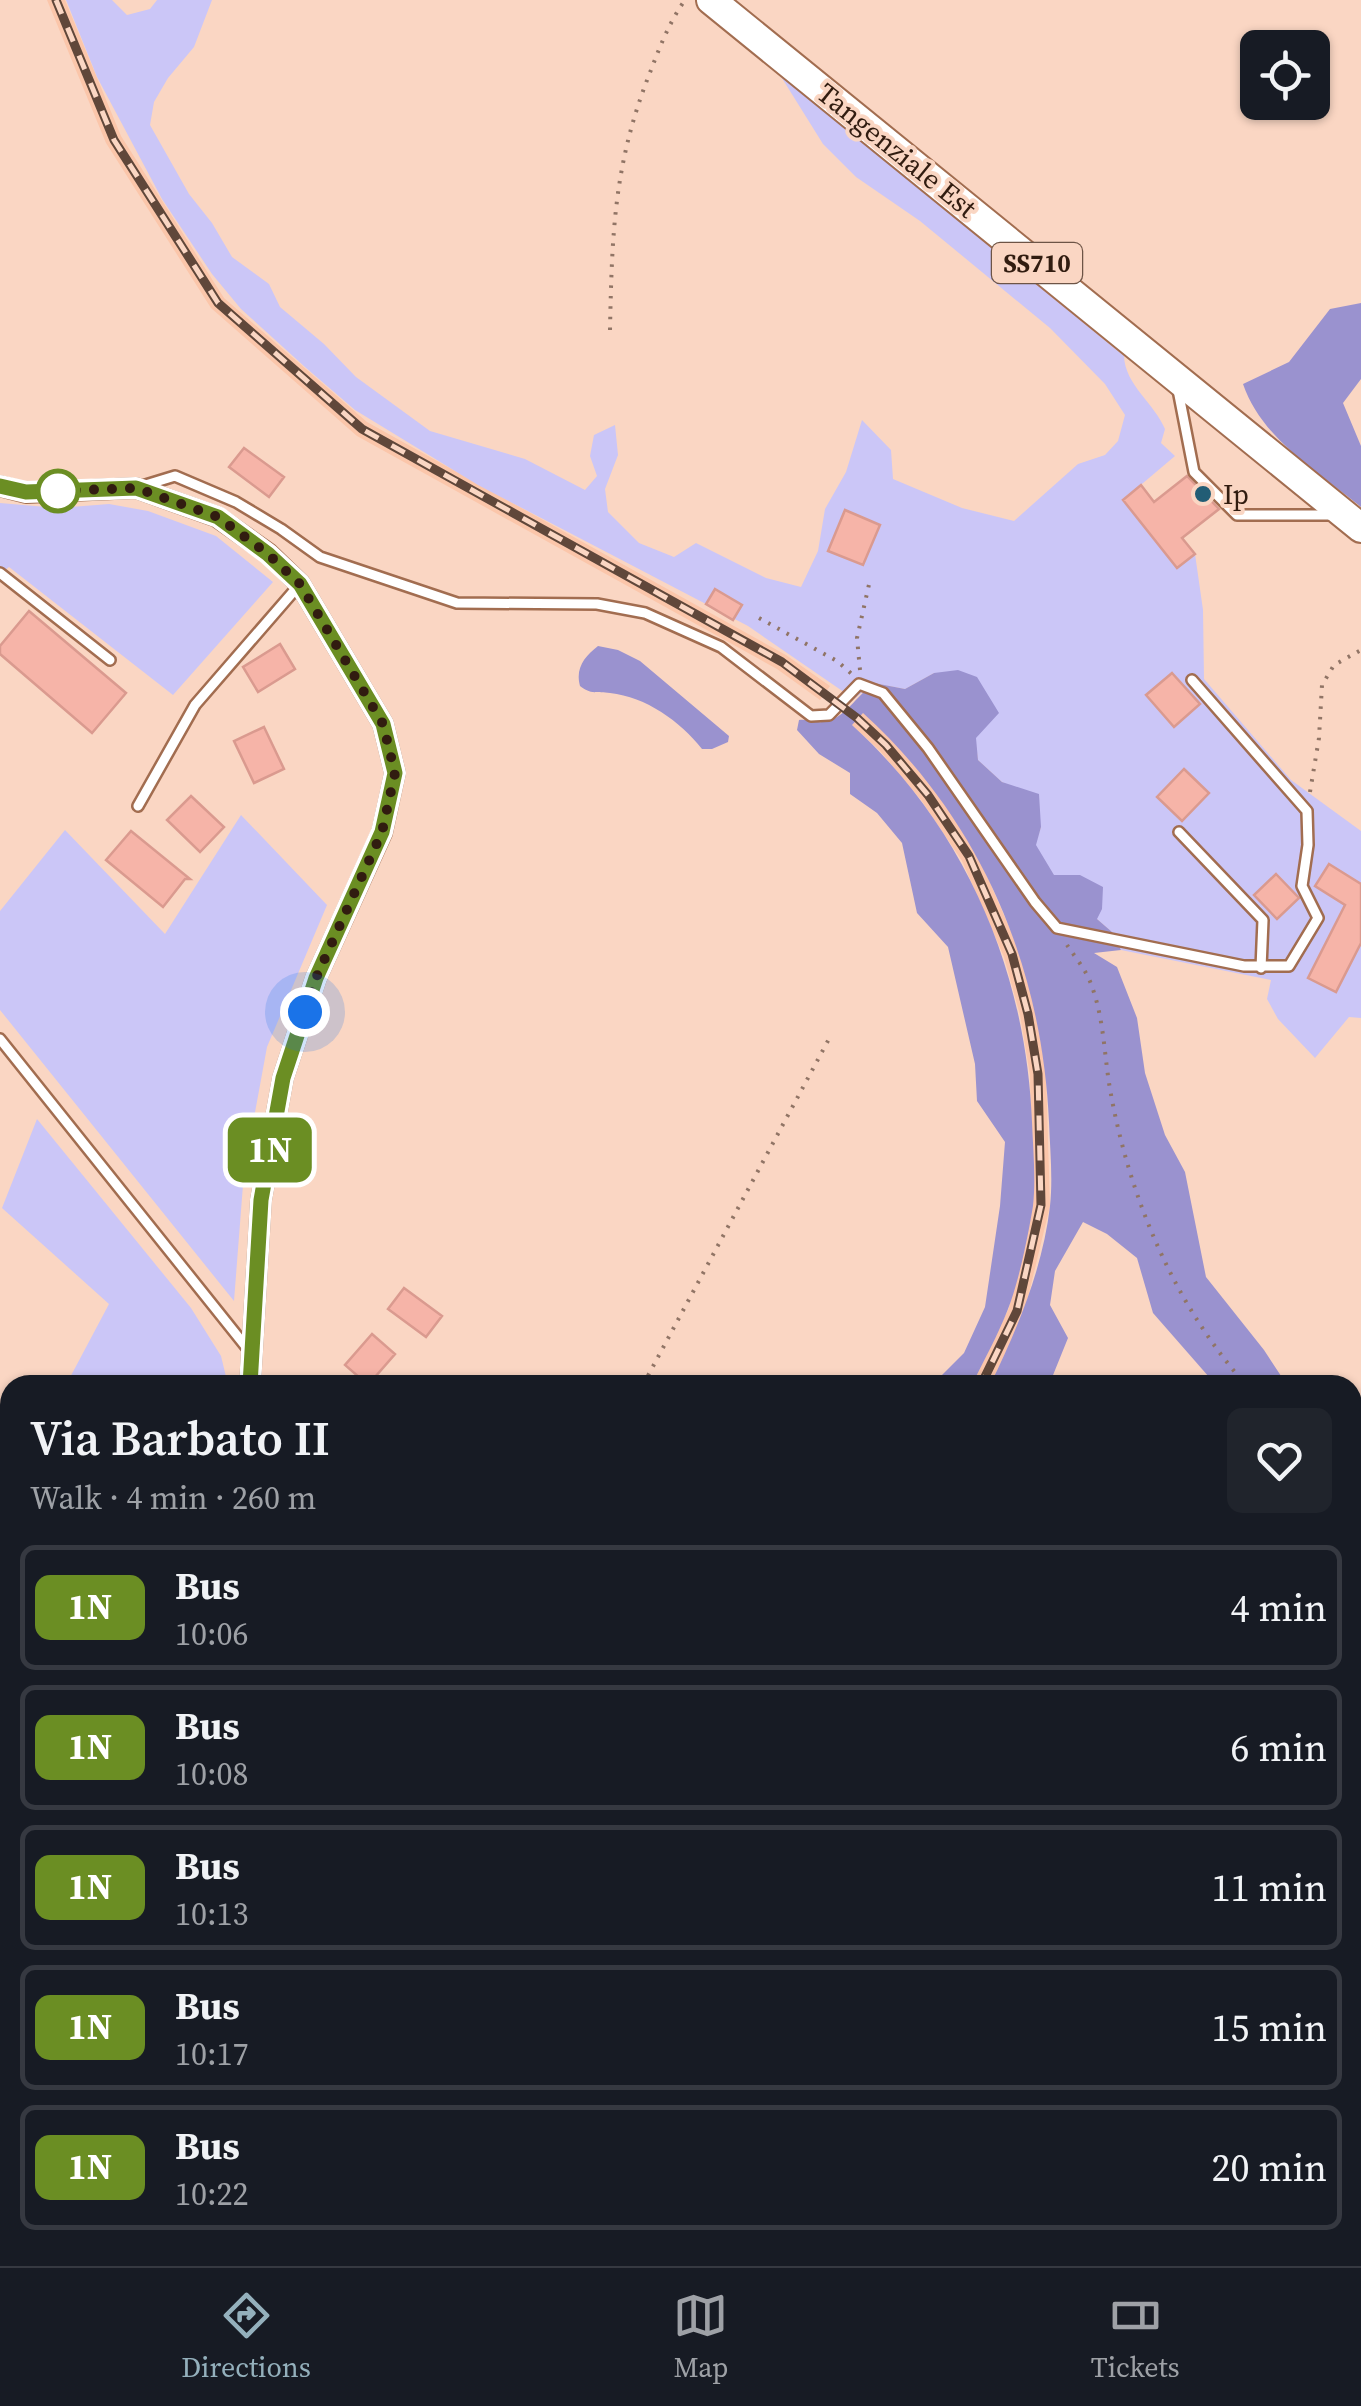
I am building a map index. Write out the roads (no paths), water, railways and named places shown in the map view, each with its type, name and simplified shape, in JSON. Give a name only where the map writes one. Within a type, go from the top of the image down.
[{"type":"main road","name":"Tangenziale Est","points":[[711,0],[1353,522]]},
{"type":"street","points":[[0,486],[26,492],[136,488],[218,517],[300,584],[383,724],[395,773],[382,832],[316,978],[283,1078],[261,1200],[250,1375]]},
{"type":"lane","points":[[1176,376],[1194,472],[1236,516],[1353,522]]},
{"type":"lane","points":[[136,488],[175,476],[236,502],[320,558],[457,604],[597,604],[645,612],[721,647],[812,716],[829,714],[860,684],[883,693],[1057,928],[1260,968],[1289,966],[1318,918],[1302,886],[1308,844],[1307,812],[1192,680]]},
{"type":"lane","points":[[0,573],[110,660]]},
{"type":"lane","points":[[138,806],[195,705],[300,584]]},
{"type":"lane","points":[[1179,832],[1263,920],[1260,968]]},
{"type":"lane","points":[[0,1040],[251,1354]]},
{"type":"railway","points":[[56,0],[114,140],[218,303],[362,429],[782,662],[857,718],[886,745],[928,795],[969,856],[1012,954],[1038,1074],[1041,1205],[1017,1311],[986,1375]]},
{"type":"place","name":"Ip","points":[[1203,494]]}]
